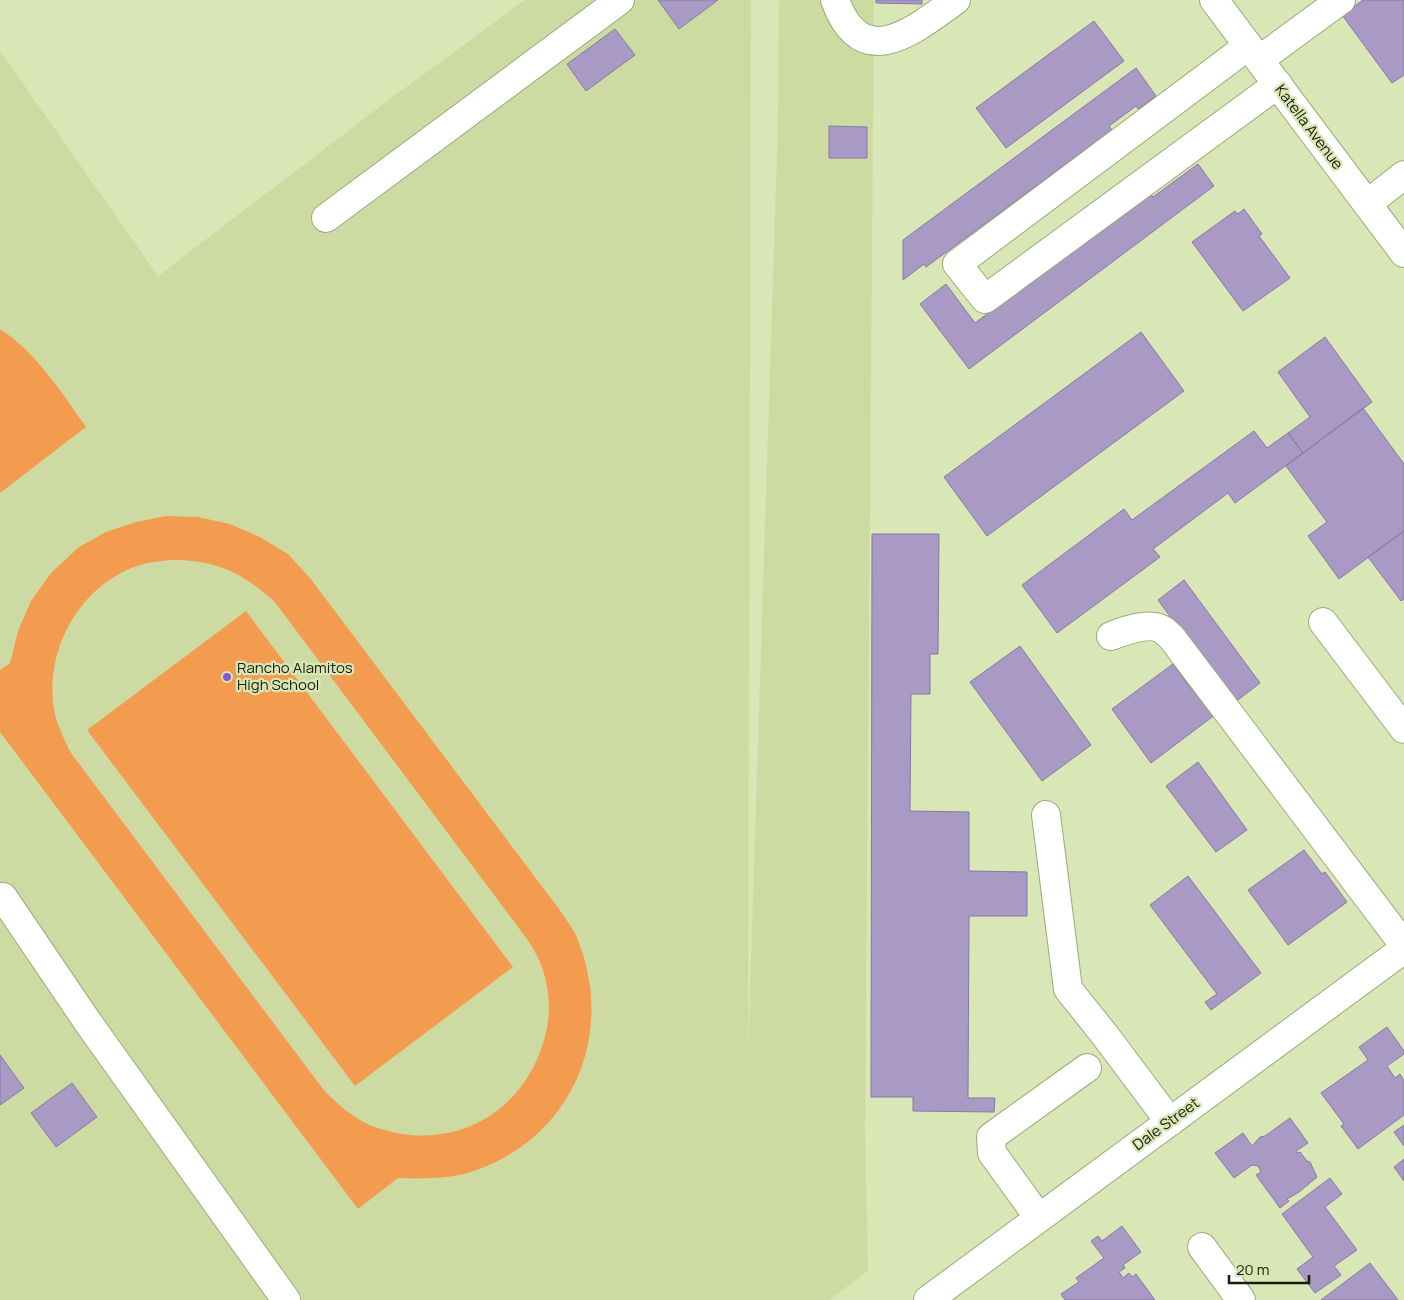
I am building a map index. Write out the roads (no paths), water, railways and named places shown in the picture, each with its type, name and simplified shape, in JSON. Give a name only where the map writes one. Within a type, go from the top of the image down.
[{"type":"street","points":[[326,218],[620,0]]},
{"type":"street","points":[[835,0],[840,14],[858,35],[868,41],[884,41],[906,34],[956,0]]},
{"type":"street","name":"Katella Avenue","points":[[1214,0],[1404,253]]},
{"type":"street","points":[[1278,84],[985,299],[957,264],[1254,53],[1341,0]]},
{"type":"street","points":[[1367,204],[1404,175]]},
{"type":"street","points":[[1323,622],[1404,729]]},
{"type":"street","points":[[1111,636],[1134,628],[1151,627],[1162,628],[1172,638],[1404,947]]},
{"type":"street","points":[[1046,814],[1068,990],[1104,1034],[1170,1122]]},
{"type":"street","points":[[0,896],[3,897],[87,1021],[286,1300]]},
{"type":"street","name":"Dale Street","points":[[928,1300],[1404,947]]},
{"type":"street","points":[[1039,1218],[992,1154],[991,1137],[1087,1068]]},
{"type":"street","points":[[1202,1247],[1241,1300]]},
{"type":"place","name":"Rancho Alamitos High School","points":[[227,677]]}]
